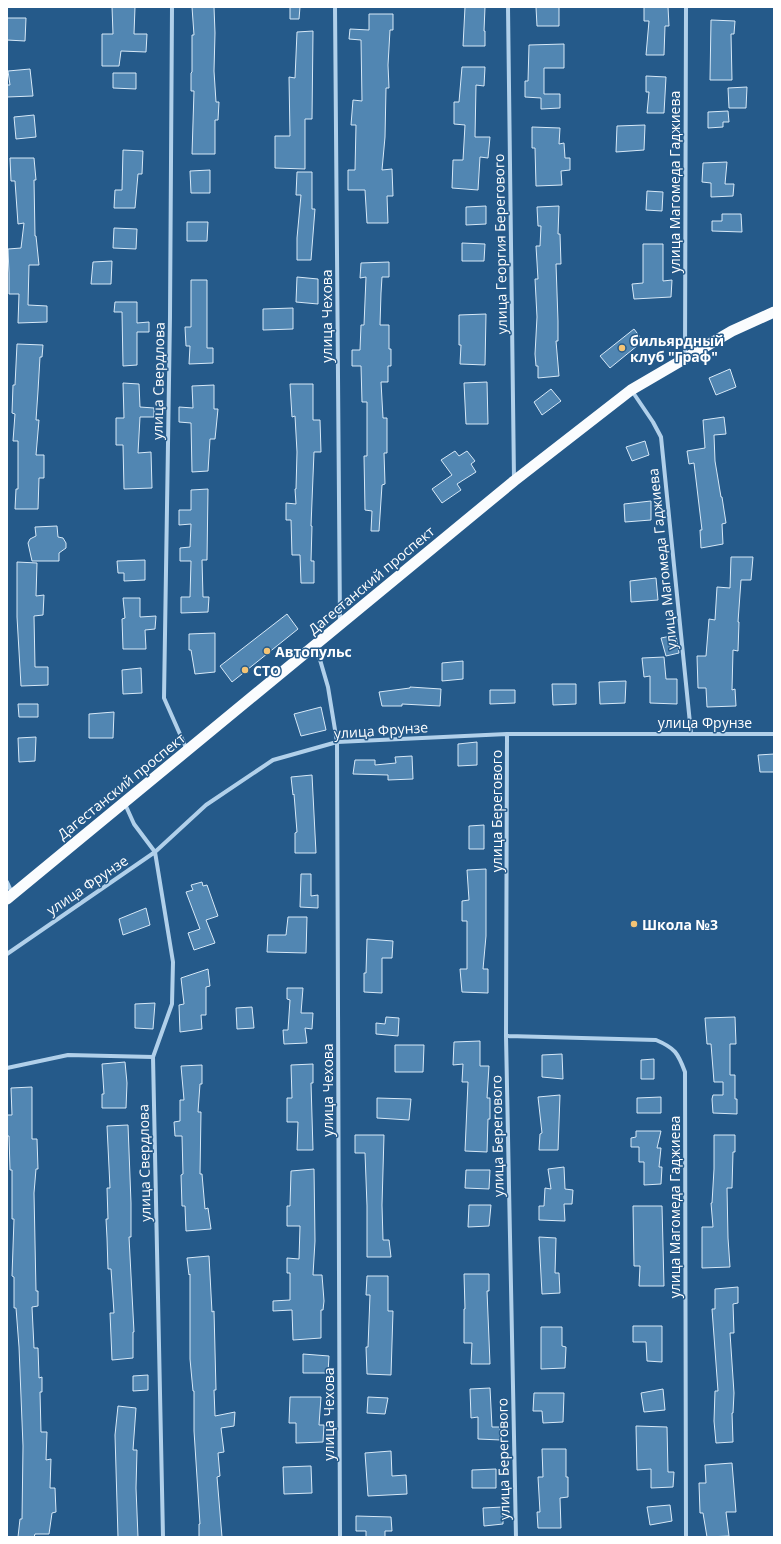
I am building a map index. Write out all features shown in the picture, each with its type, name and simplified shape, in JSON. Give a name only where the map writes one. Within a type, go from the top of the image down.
[{"type":"highway","name":"Дагестанский проспект","points":[[10,897],[514,481],[631,390],[732,331],[774,312]]},
{"type":"street","name":"улица Свердлова","points":[[172,7],[170,317],[164,698],[188,751]]},
{"type":"street","name":"улица Чехова","points":[[335,7],[340,625]]},
{"type":"street","name":"улица Георгия Берегового","points":[[508,7],[514,481]]},
{"type":"street","name":"улица Магомеда Гаджиева","points":[[685,358],[686,7]]},
{"type":"street","name":"улица Магомеда Гаджиева","points":[[631,390],[653,422],[661,437],[691,733]]},
{"type":"street","name":"улица Чехова","points":[[316,645],[328,687],[337,742],[340,1537]]},
{"type":"street","name":"улица Фрунзе","points":[[7,954],[155,852],[206,805],[273,760],[337,742],[507,734],[774,734]]},
{"type":"street","name":"улица Берегового","points":[[507,734],[506,1036],[516,1537]]},
{"type":"street","name":"улица Свердлова","points":[[124,802],[134,824],[155,852],[173,962],[172,1004],[153,1057],[163,1537]]},
{"type":"street","points":[[7,882],[10,897]]},
{"type":"street","name":"улица Магомеда Гаджиева","points":[[506,1036],[656,1040],[670,1046],[680,1058],[685,1072],[686,1537]]},
{"type":"street","points":[[7,1068],[68,1056],[153,1057]]},
{"type":"building","points":[[112,7],[135,7],[134,34],[147,34],[146,52],[121,51],[119,66],[102,66],[102,34],[113,34]]},
{"type":"building","points":[[192,7],[214,7],[214,71],[216,102],[219,102],[218,120],[215,120],[215,154],[192,154],[194,91],[191,91],[191,73],[192,35],[194,35]]},
{"type":"building","points":[[290,7],[300,7],[299,19],[290,19]]},
{"type":"building","points":[[465,7],[485,7],[485,46],[463,46]]},
{"type":"building","points":[[536,7],[559,7],[559,26],[537,26]]},
{"type":"building","points":[[644,7],[668,7],[669,26],[665,26],[664,55],[646,55],[649,21],[644,21]]},
{"type":"building","points":[[369,14],[393,14],[393,30],[390,30],[388,65],[389,88],[386,88],[385,137],[382,170],[392,169],[393,196],[387,196],[388,223],[367,223],[365,190],[348,190],[348,170],[355,170],[356,125],[351,125],[353,100],[362,101],[361,40],[349,39],[350,29],[369,30]]},
{"type":"building","points":[[7,18],[26,18],[25,41],[7,40]]},
{"type":"building","points":[[711,20],[735,21],[734,34],[731,34],[732,80],[710,80]]},
{"type":"building","points":[[313,31],[312,119],[305,119],[305,169],[275,168],[275,136],[290,136],[289,77],[295,78],[297,32]]},
{"type":"building","points":[[564,44],[564,68],[544,68],[544,94],[560,94],[560,108],[541,109],[541,98],[525,97],[525,81],[528,81],[529,45]]},
{"type":"building","points":[[462,67],[485,67],[484,86],[476,85],[475,137],[490,137],[488,158],[480,157],[478,190],[452,188],[453,160],[463,160],[465,125],[454,124],[454,102],[459,102]]},
{"type":"building","points":[[30,69],[33,96],[7,97],[7,85],[10,85],[8,71]]},
{"type":"building","points":[[113,73],[136,73],[136,89],[113,88]]},
{"type":"building","points":[[646,76],[666,77],[664,113],[647,113],[649,92],[646,92]]},
{"type":"building","points":[[747,87],[746,108],[729,108],[728,88]]},
{"type":"building","points":[[728,111],[729,122],[723,122],[723,127],[708,128],[708,112]]},
{"type":"building","points":[[34,115],[36,137],[16,139],[14,117]]},
{"type":"building","points":[[645,125],[644,150],[616,152],[617,126]]},
{"type":"building","points":[[532,127],[560,128],[559,144],[564,143],[565,158],[570,158],[570,170],[561,171],[562,185],[536,186],[535,148],[532,148]]},
{"type":"building","points":[[123,150],[143,151],[142,174],[138,174],[135,208],[114,208],[115,190],[122,190]]},
{"type":"building","points":[[10,158],[34,158],[36,180],[34,180],[35,236],[39,265],[29,265],[28,305],[47,306],[47,322],[18,323],[19,294],[9,294],[8,249],[21,248],[24,223],[18,224],[15,181],[11,181]]},
{"type":"building","points":[[727,162],[725,184],[734,184],[733,196],[711,197],[711,183],[702,182],[703,163]]},
{"type":"building","points":[[210,170],[210,193],[191,193],[190,171]]},
{"type":"building","points":[[297,172],[312,172],[312,209],[315,209],[311,260],[297,260],[297,238],[301,195],[296,195]]},
{"type":"building","points":[[647,191],[663,192],[662,211],[646,210]]},
{"type":"building","points":[[486,206],[486,224],[466,225],[466,207]]},
{"type":"building","points":[[559,206],[558,234],[560,234],[561,264],[556,264],[558,341],[556,341],[559,376],[538,378],[538,366],[536,366],[535,354],[537,317],[535,279],[538,279],[536,246],[540,246],[541,226],[538,226],[537,207]]},
{"type":"building","points":[[722,214],[741,214],[742,232],[712,231],[712,221],[722,221]]},
{"type":"building","points":[[187,222],[208,222],[207,241],[187,241]]},
{"type":"building","points":[[114,228],[137,229],[136,249],[113,248]]},
{"type":"building","points":[[462,243],[485,244],[484,261],[462,261]]},
{"type":"building","points":[[643,244],[663,244],[663,281],[672,280],[671,297],[634,299],[632,284],[643,283]]},
{"type":"building","points":[[112,261],[111,284],[91,284],[93,262]]},
{"type":"building","points":[[389,262],[389,277],[382,277],[380,325],[389,325],[389,349],[391,349],[391,366],[388,366],[388,382],[381,382],[383,418],[387,418],[387,453],[384,453],[385,484],[382,485],[379,531],[371,531],[372,511],[365,510],[364,456],[367,456],[367,402],[362,402],[361,366],[352,366],[352,350],[360,350],[361,325],[364,325],[366,277],[360,278],[361,263]]},
{"type":"building","points":[[297,277],[318,279],[318,304],[296,302]]},
{"type":"building","points":[[191,280],[207,280],[207,348],[213,348],[213,363],[189,364],[190,346],[186,346],[185,327],[191,327]]},
{"type":"building","points":[[115,302],[137,302],[137,323],[149,322],[149,332],[137,332],[137,365],[123,366],[122,312],[114,312]]},
{"type":"building","points":[[293,308],[293,329],[263,330],[263,309]]},
{"type":"building","points":[[486,314],[485,365],[460,364],[461,345],[459,345],[459,315]]},
{"type":"building","name":"бильярдный клуб \"Граф\"","points":[[634,329],[643,341],[610,368],[600,356]]},
{"type":"building","points":[[17,344],[43,345],[42,357],[40,357],[36,420],[39,420],[36,455],[44,455],[44,478],[39,478],[38,509],[15,509],[16,489],[18,489],[18,441],[13,441],[15,414],[12,413]]},
{"type":"building","points":[[730,369],[736,387],[716,395],[709,378]]},
{"type":"building","points":[[487,382],[488,424],[466,424],[464,383]]},
{"type":"building","points":[[123,383],[139,384],[140,407],[154,408],[154,417],[140,417],[138,453],[151,452],[152,488],[124,489],[123,445],[116,445],[116,418],[124,418]]},
{"type":"building","points":[[290,384],[313,384],[313,420],[320,420],[321,452],[314,452],[311,526],[311,561],[314,561],[314,583],[301,583],[300,555],[292,555],[291,520],[286,520],[286,503],[296,504],[295,489],[297,452],[295,416],[292,417]]},
{"type":"building","points":[[214,385],[214,409],[218,409],[215,439],[210,439],[208,471],[192,472],[191,423],[179,422],[179,407],[193,408],[192,386]]},
{"type":"building","points":[[551,389],[561,401],[542,415],[534,402]]},
{"type":"building","points":[[724,417],[726,434],[714,435],[715,461],[726,523],[722,524],[723,544],[701,548],[700,530],[702,530],[694,463],[689,464],[687,451],[705,448],[703,420]]},
{"type":"building","points":[[645,441],[649,455],[632,461],[626,447]]},
{"type":"building","points":[[455,451],[459,456],[467,451],[475,461],[471,464],[476,472],[457,484],[461,490],[442,503],[432,489],[452,475],[441,460]]},
{"type":"building","points":[[208,489],[207,560],[202,560],[203,597],[209,597],[208,612],[181,613],[181,597],[190,597],[191,561],[180,561],[180,548],[190,547],[191,524],[179,525],[179,510],[191,510],[191,490]]},
{"type":"building","points":[[651,501],[651,520],[625,522],[624,504]]},
{"type":"building","points":[[57,526],[58,537],[63,538],[66,543],[66,548],[59,553],[59,561],[32,561],[28,543],[30,539],[36,536],[35,527]]},
{"type":"building","points":[[731,557],[753,557],[751,580],[741,580],[738,622],[738,651],[733,650],[732,690],[735,689],[736,706],[707,707],[706,688],[698,688],[697,656],[706,656],[709,619],[715,620],[717,587],[730,588]]},
{"type":"building","points":[[145,560],[145,580],[124,581],[124,573],[118,573],[117,561]]},
{"type":"building","points":[[17,562],[37,563],[36,596],[44,595],[43,615],[34,616],[35,667],[48,667],[48,685],[21,686],[17,617]]},
{"type":"building","points":[[656,578],[658,600],[631,602],[630,581]]},
{"type":"building","points":[[123,598],[140,598],[140,617],[156,616],[155,629],[145,630],[146,649],[123,649],[122,619],[125,618]]},
{"type":"building","points":[[287,614],[298,629],[232,682],[220,666]]},
{"type":"building","points":[[215,633],[215,672],[195,674],[191,650],[189,650],[189,634]]},
{"type":"building","points":[[676,635],[679,653],[666,656],[661,638]]},
{"type":"building","points":[[664,657],[666,679],[677,679],[677,704],[650,703],[650,676],[644,677],[642,658]]},
{"type":"building","points":[[463,661],[463,679],[442,681],[442,663]]},
{"type":"building","points":[[141,668],[142,693],[123,694],[122,670]]},
{"type":"building","points":[[626,681],[625,703],[600,704],[599,682]]},
{"type":"building","points":[[552,684],[576,684],[576,704],[553,705]]},
{"type":"building","points":[[410,687],[441,689],[440,706],[402,704],[402,706],[382,706],[379,692]]},
{"type":"building","points":[[490,690],[515,690],[515,703],[490,704]]},
{"type":"building","points":[[18,704],[38,704],[38,717],[19,717]]},
{"type":"building","points":[[321,707],[326,730],[301,736],[294,714]]},
{"type":"building","points":[[114,712],[113,738],[89,738],[89,714]]},
{"type":"building","points":[[36,737],[35,761],[19,762],[18,738]]},
{"type":"building","points":[[477,742],[477,765],[458,766],[458,744]]},
{"type":"building","points":[[774,754],[774,772],[760,772],[758,755]]},
{"type":"building","points":[[412,756],[413,779],[388,780],[388,775],[353,774],[355,760],[375,760],[375,765],[396,763],[395,757]]},
{"type":"building","points":[[312,775],[316,853],[295,853],[295,833],[297,832],[291,777]]},
{"type":"building","points":[[484,825],[484,849],[469,849],[469,826]]},
{"type":"building","points":[[486,869],[486,936],[483,969],[488,969],[488,993],[462,992],[460,969],[467,969],[467,921],[462,921],[462,901],[469,900],[467,870]]},
{"type":"building","points":[[301,874],[311,874],[311,896],[318,895],[318,908],[300,907]]},
{"type":"building","points":[[202,882],[203,886],[207,885],[218,916],[206,920],[215,943],[194,950],[188,933],[200,929],[186,892],[193,890],[191,885]]},
{"type":"building","points":[[146,908],[150,925],[123,935],[119,919]]},
{"type":"building","points":[[288,917],[307,917],[306,953],[267,952],[268,935],[286,935]]},
{"type":"building","points":[[367,939],[393,941],[392,958],[382,958],[382,993],[364,992]]},
{"type":"building","points":[[208,969],[210,986],[206,987],[206,1015],[201,1015],[202,1029],[180,1032],[179,1005],[184,1004],[181,978]]},
{"type":"building","points":[[287,988],[303,988],[301,1013],[313,1013],[312,1029],[305,1028],[307,1043],[284,1044],[283,1030],[288,1030],[290,1000],[287,999]]},
{"type":"building","points":[[155,1003],[153,1029],[135,1028],[135,1004]]},
{"type":"building","points":[[252,1007],[254,1028],[237,1029],[236,1008]]},
{"type":"building","points":[[386,1017],[399,1018],[398,1036],[376,1034],[376,1023],[385,1024]]},
{"type":"building","points":[[735,1017],[736,1044],[730,1044],[730,1075],[735,1075],[735,1099],[737,1099],[737,1114],[713,1113],[713,1095],[723,1095],[723,1082],[714,1082],[711,1044],[707,1044],[705,1018]]},
{"type":"building","points":[[480,1041],[480,1066],[489,1066],[487,1098],[490,1098],[490,1119],[488,1119],[487,1152],[465,1151],[468,1082],[462,1082],[463,1064],[453,1065],[454,1042]]},
{"type":"building","points":[[395,1045],[424,1045],[423,1072],[395,1072]]},
{"type":"building","points":[[562,1054],[563,1079],[542,1077],[542,1055]]},
{"type":"building","points":[[654,1059],[654,1079],[641,1079],[641,1060]]},
{"type":"building","points":[[125,1062],[127,1083],[126,1108],[102,1108],[102,1094],[104,1094],[102,1064]]},
{"type":"building","points":[[313,1064],[313,1083],[311,1083],[313,1150],[297,1150],[298,1122],[287,1122],[287,1098],[292,1098],[291,1065]]},
{"type":"building","points":[[202,1065],[202,1084],[200,1084],[198,1112],[201,1112],[200,1174],[202,1174],[205,1209],[208,1208],[211,1229],[186,1231],[185,1206],[182,1206],[182,1136],[175,1136],[174,1122],[180,1121],[180,1100],[184,1100],[181,1066]]},
{"type":"building","points":[[32,1087],[32,1139],[37,1139],[38,1169],[36,1169],[34,1193],[36,1291],[38,1291],[38,1306],[32,1307],[34,1348],[38,1348],[39,1378],[42,1377],[42,1392],[40,1392],[41,1432],[47,1432],[46,1460],[51,1459],[50,1488],[55,1488],[56,1512],[52,1513],[49,1534],[35,1534],[34,1537],[18,1537],[20,1519],[22,1519],[23,1446],[19,1347],[16,1308],[14,1308],[14,1277],[12,1276],[14,1219],[12,1219],[12,1170],[10,1170],[7,1115],[12,1115],[11,1088]]},
{"type":"building","points":[[560,1095],[558,1150],[539,1150],[540,1134],[542,1133],[538,1097]]},
{"type":"building","points":[[661,1097],[661,1113],[637,1113],[637,1098]]},
{"type":"building","points":[[377,1098],[411,1099],[409,1120],[377,1118]]},
{"type":"building","points":[[128,1125],[131,1203],[131,1237],[129,1237],[134,1332],[133,1358],[112,1360],[110,1313],[114,1313],[111,1269],[108,1269],[106,1219],[108,1219],[107,1188],[110,1188],[107,1126]]},
{"type":"building","points":[[636,1131],[661,1131],[657,1148],[661,1148],[659,1167],[662,1167],[661,1184],[644,1185],[644,1162],[639,1162],[639,1147],[631,1147],[631,1138],[636,1137]]},
{"type":"building","points":[[355,1135],[384,1135],[382,1205],[383,1240],[389,1240],[391,1257],[367,1257],[365,1153],[355,1153]]},
{"type":"building","points":[[714,1135],[735,1135],[732,1188],[727,1188],[730,1267],[702,1268],[702,1227],[713,1227],[711,1203],[714,1169]]},
{"type":"building","points":[[564,1167],[565,1189],[573,1190],[572,1204],[564,1204],[565,1221],[539,1220],[539,1206],[544,1206],[545,1188],[551,1189],[548,1169]]},
{"type":"building","points":[[314,1169],[315,1241],[313,1275],[322,1275],[324,1301],[323,1310],[321,1310],[321,1338],[293,1340],[292,1310],[273,1311],[273,1301],[290,1300],[290,1273],[287,1273],[287,1258],[299,1259],[300,1226],[287,1226],[287,1206],[290,1206],[291,1171]]},
{"type":"building","points":[[466,1170],[490,1170],[489,1189],[465,1188]]},
{"type":"building","points":[[469,1205],[491,1205],[489,1226],[468,1227]]},
{"type":"building","points":[[633,1206],[662,1206],[664,1286],[639,1286],[640,1266],[634,1266]]},
{"type":"building","points":[[539,1237],[556,1238],[555,1273],[559,1273],[560,1293],[542,1294]]},
{"type":"building","points":[[209,1256],[212,1312],[214,1311],[216,1390],[214,1390],[215,1416],[235,1412],[234,1426],[221,1428],[224,1452],[218,1453],[220,1476],[217,1477],[222,1537],[199,1537],[200,1524],[194,1431],[194,1391],[190,1359],[190,1274],[189,1275],[187,1258]]},
{"type":"building","points":[[464,1274],[489,1274],[489,1291],[487,1291],[490,1364],[471,1364],[472,1343],[464,1343]]},
{"type":"building","points":[[367,1276],[388,1276],[388,1311],[393,1311],[391,1375],[367,1374],[366,1347],[368,1347],[370,1295],[366,1295]]},
{"type":"building","points":[[738,1287],[738,1303],[733,1304],[734,1333],[730,1333],[734,1393],[732,1413],[733,1442],[716,1443],[714,1421],[715,1391],[718,1391],[712,1309],[715,1309],[715,1289]]},
{"type":"building","points":[[633,1326],[662,1326],[662,1362],[647,1361],[646,1342],[633,1342]]},
{"type":"building","points":[[541,1327],[562,1327],[562,1346],[566,1347],[565,1368],[541,1369]]},
{"type":"building","points":[[303,1354],[329,1356],[328,1373],[303,1373]]},
{"type":"building","points":[[148,1375],[148,1390],[133,1391],[133,1376]]},
{"type":"building","points":[[490,1388],[492,1427],[500,1427],[501,1440],[478,1439],[478,1417],[471,1418],[470,1389]]},
{"type":"building","points":[[663,1389],[665,1410],[644,1412],[641,1393]]},
{"type":"building","points":[[534,1393],[564,1393],[563,1422],[543,1423],[542,1411],[533,1411]]},
{"type":"building","points":[[290,1397],[321,1397],[319,1425],[324,1425],[323,1442],[296,1443],[296,1423],[289,1423]]},
{"type":"building","points":[[368,1397],[388,1398],[385,1414],[367,1413]]},
{"type":"building","points":[[118,1406],[136,1408],[133,1450],[137,1450],[136,1488],[138,1537],[118,1537],[115,1435]]},
{"type":"building","points":[[636,1426],[667,1427],[668,1472],[674,1472],[673,1487],[651,1488],[651,1469],[637,1470]]},
{"type":"building","points":[[542,1449],[566,1449],[568,1497],[560,1498],[561,1528],[538,1528],[537,1512],[540,1512],[538,1477],[543,1477]]},
{"type":"building","points":[[391,1451],[392,1476],[406,1475],[407,1494],[368,1496],[365,1453]]},
{"type":"building","points":[[732,1463],[736,1512],[726,1512],[729,1536],[707,1537],[703,1513],[700,1513],[699,1483],[706,1483],[705,1465]]},
{"type":"building","points":[[311,1466],[312,1493],[284,1494],[283,1467]]},
{"type":"building","points":[[496,1469],[496,1488],[472,1488],[472,1470]]},
{"type":"building","points":[[670,1505],[672,1521],[650,1525],[647,1507]]},
{"type":"building","points":[[503,1507],[503,1524],[484,1526],[483,1508]]},
{"type":"building","points":[[356,1516],[391,1517],[392,1531],[385,1531],[385,1537],[366,1537],[366,1531],[356,1531]]},
{"type":"place","name":"бильярдный клуб \"Граф\"","points":[[622,348]]},
{"type":"place","name":"Автопульс","points":[[267,651]]},
{"type":"place","name":"СТО","points":[[245,670]]},
{"type":"place","name":"Школа №3","points":[[634,924]]}]
